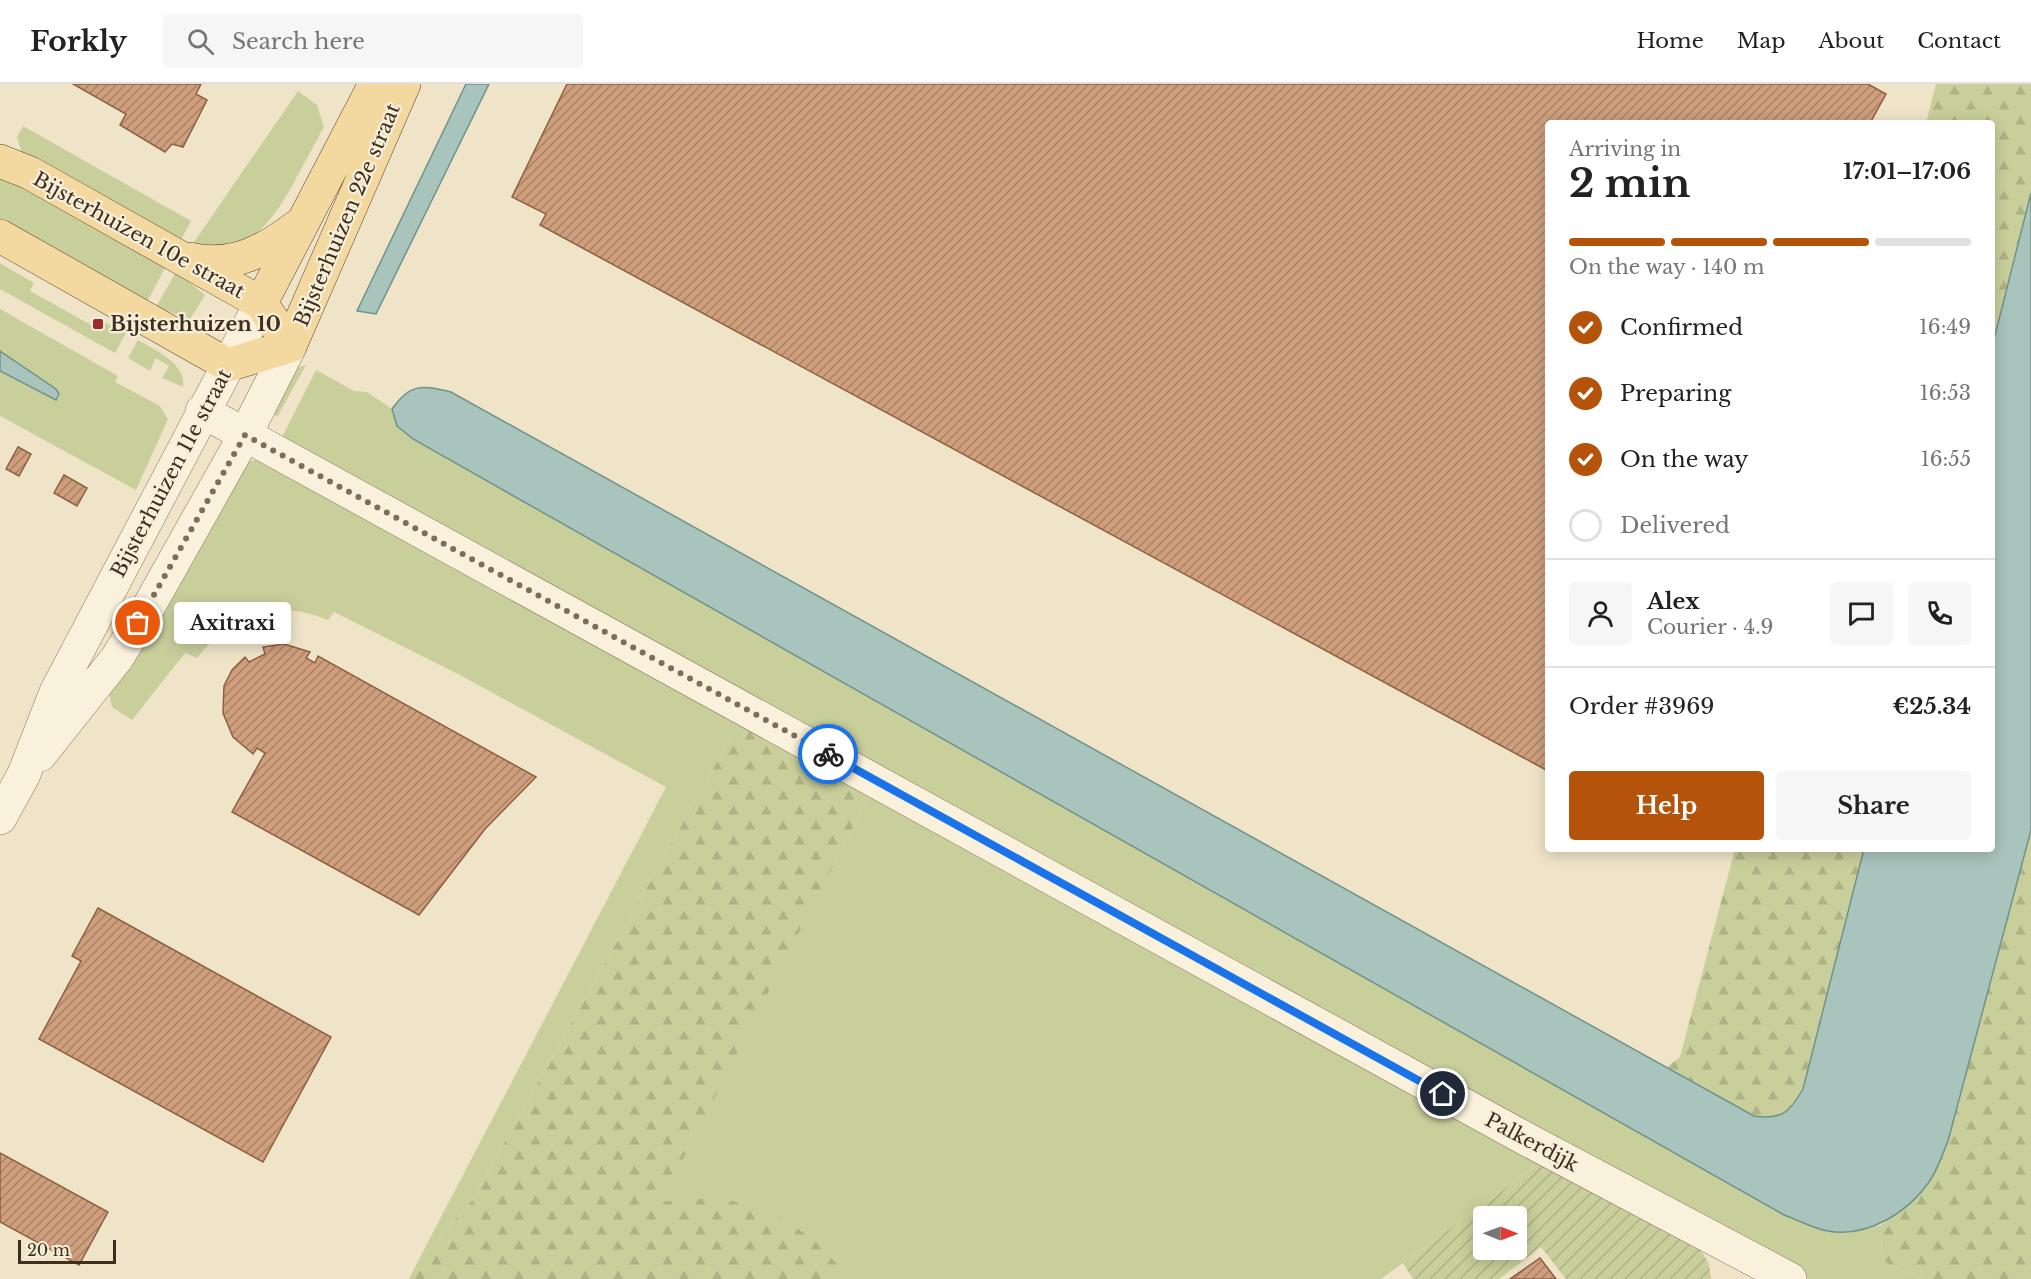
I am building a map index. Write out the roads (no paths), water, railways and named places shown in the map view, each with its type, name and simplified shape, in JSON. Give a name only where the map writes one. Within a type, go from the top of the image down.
[{"type":"main road","name":"Bijsterhuizen 22e straat","points":[[261,303],[375,84]]},
{"type":"main road","name":"Bijsterhuizen 22e straat","points":[[290,345],[404,84]]},
{"type":"main road","name":"Bijsterhuizen 10e straat","points":[[0,161],[30,173],[261,303],[290,345]]},
{"type":"main road","points":[[177,256],[205,262],[241,259],[261,251],[304,221]]},
{"type":"main road","points":[[0,236],[228,364],[290,345]]},
{"type":"street","name":"Bijsterhuizen 11e straat","points":[[0,819],[24,774],[56,692],[202,411],[261,303]]},
{"type":"street","name":"Bijsterhuizen 11e straat","points":[[24,774],[117,658],[245,435],[290,345]]},
{"type":"street","name":"Palkerdijk","points":[[202,411],[1526,1139],[1790,1279]]},
{"type":"water","points":[[466,84],[489,84],[376,314],[357,311]]},
{"type":"water","points":[[2031,193],[2031,830],[1948,1141],[1938,1165],[1922,1191],[1899,1212],[1872,1226],[1843,1232],[1823,1230],[1784,1215],[413,439],[397,426],[392,409],[405,394],[417,388],[424,387],[451,392],[1754,1116],[1772,1117],[1789,1109],[1803,1089],[1863,852],[1995,852],[1995,335]]},
{"type":"water","points":[[0,351],[56,389],[59,394],[56,400],[0,371]]},
{"type":"place","name":"Bijsterhuizen 10","points":[[98,324]]},
{"type":"place","name":"Axitraxi","points":[[138,623]]}]
